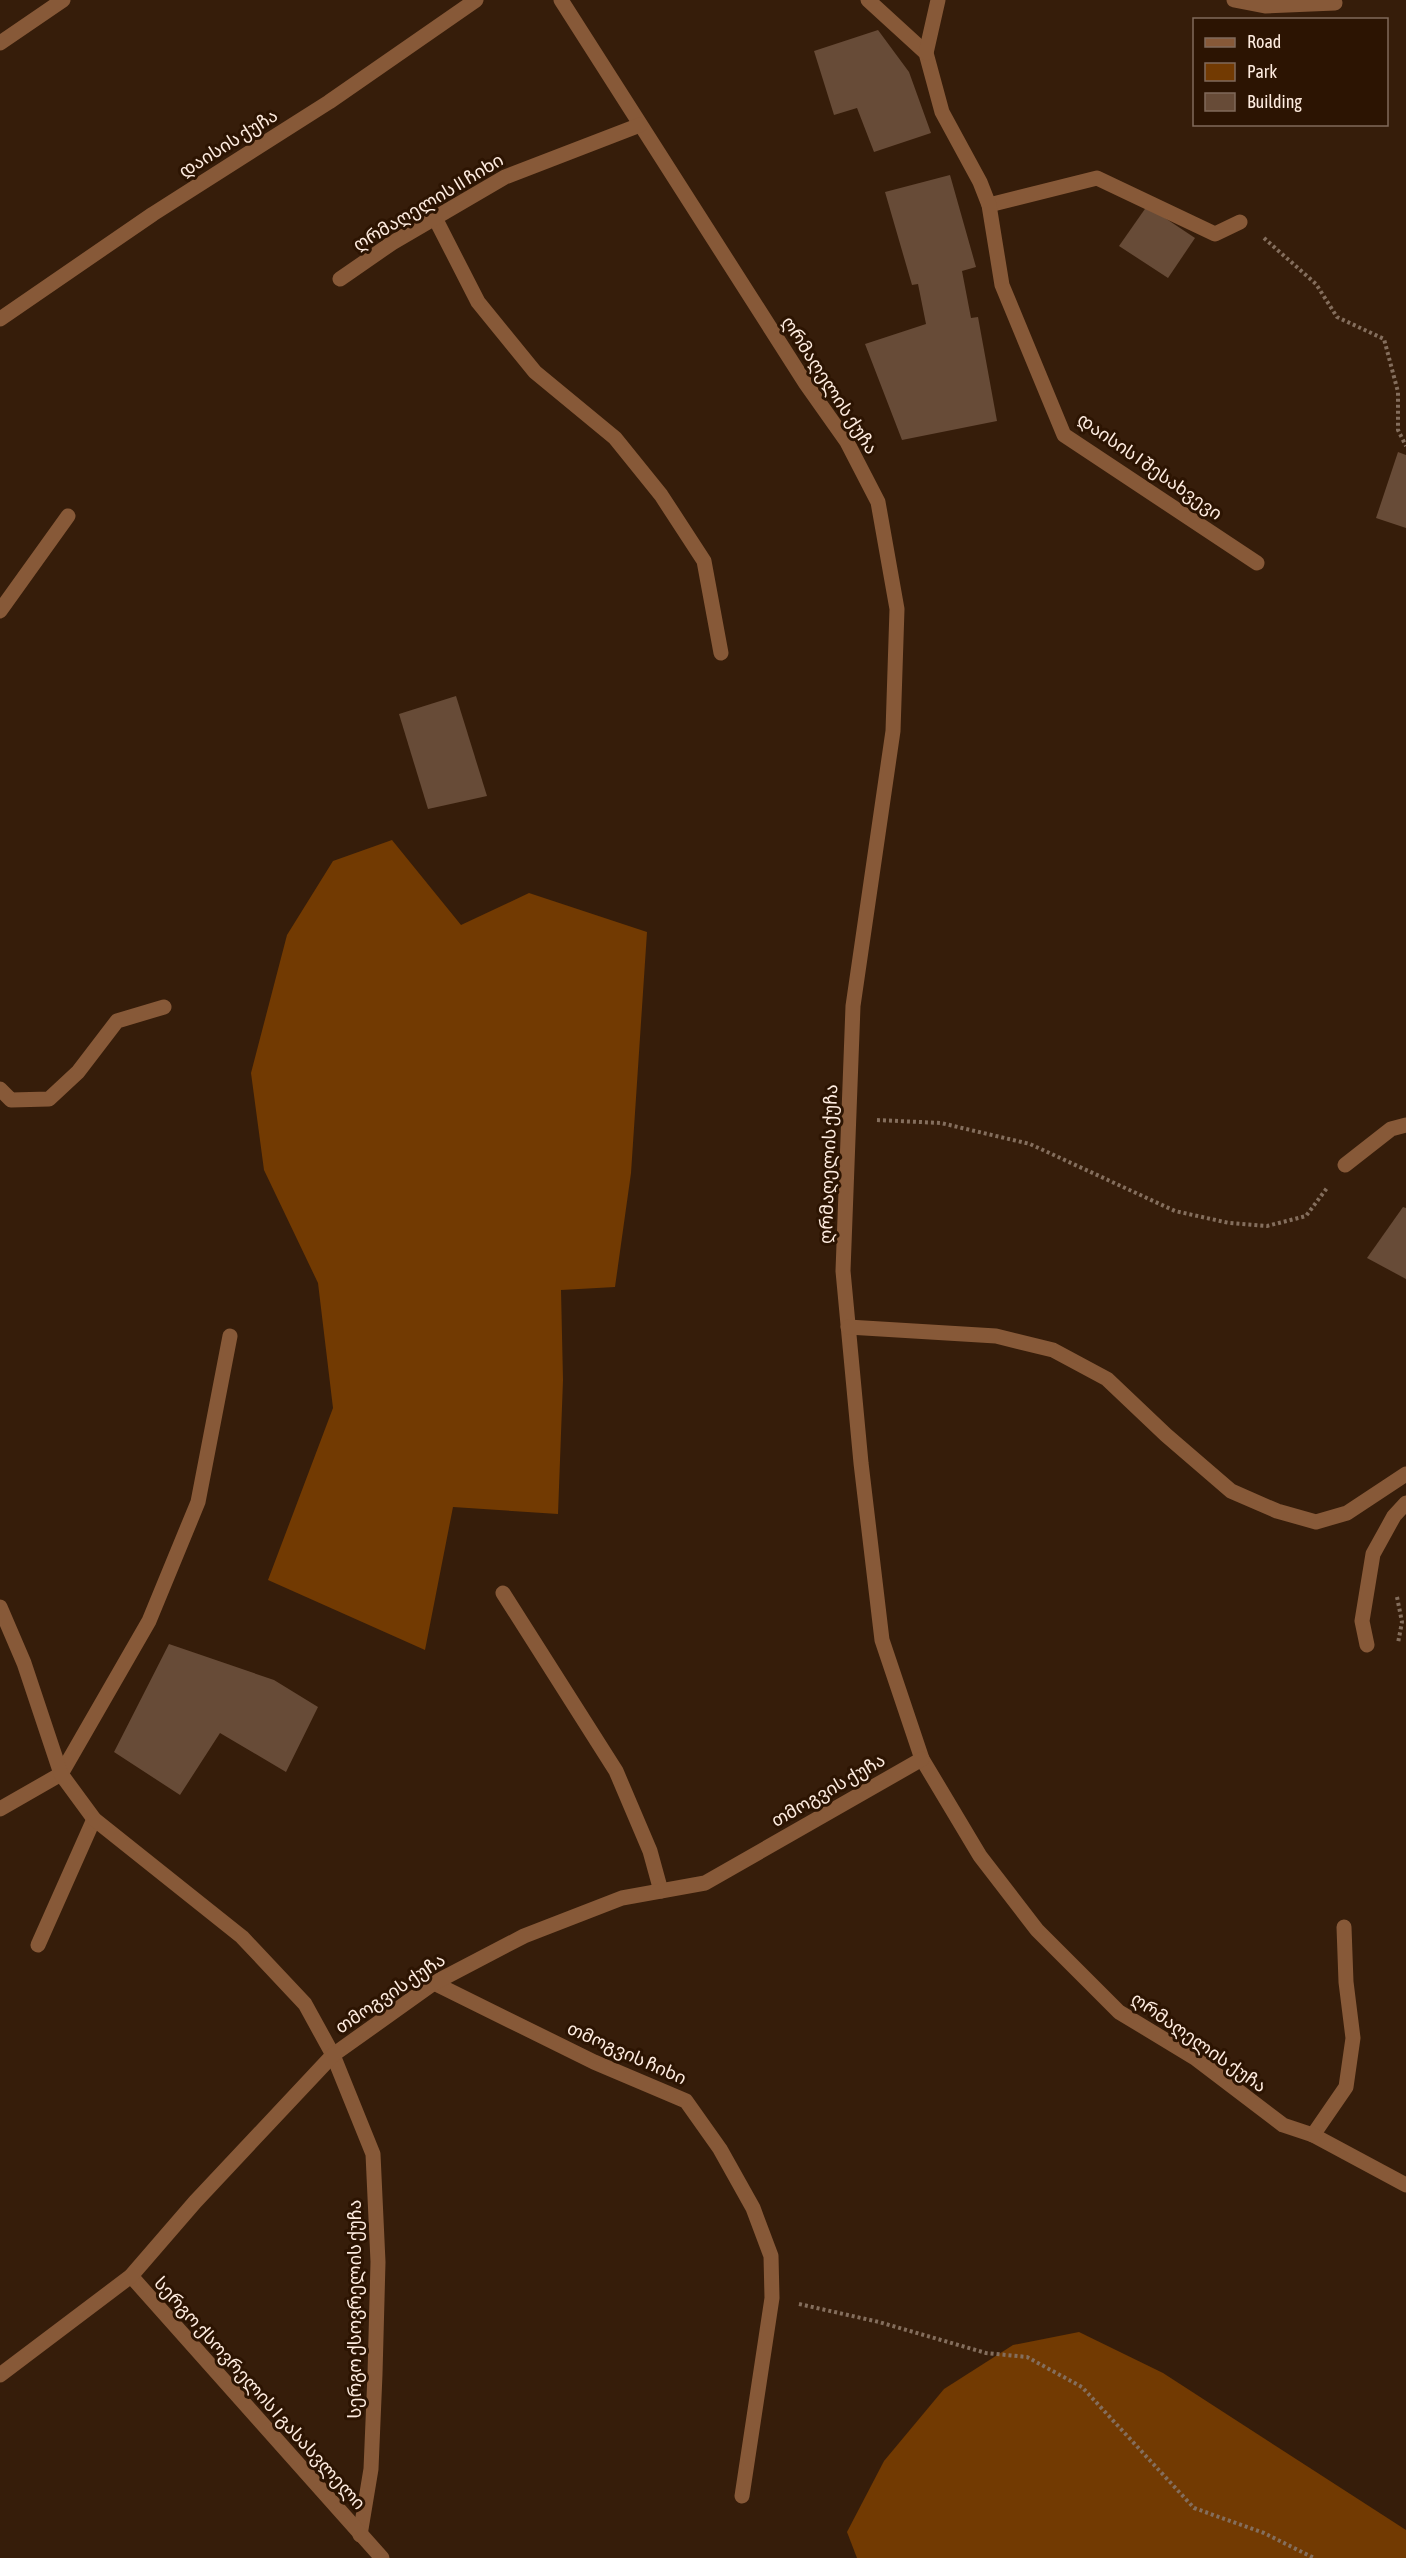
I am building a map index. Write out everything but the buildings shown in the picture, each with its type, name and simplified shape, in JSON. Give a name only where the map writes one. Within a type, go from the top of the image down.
[{"type":"street","points":[[0,43],[63,0]]},
{"type":"street","name":"დაისის ქუჩა","points":[[0,319],[153,214],[329,102],[476,0]]},
{"type":"street","name":"ღრმაღელის ქუჩა","points":[[561,0],[806,384],[847,442],[878,502],[897,609],[893,731],[853,1006],[843,1270],[882,1640],[922,1759],[980,1856],[1037,1930],[1119,2012],[1195,2058],[1283,2125],[1313,2135],[1406,2184]]},
{"type":"street","points":[[868,0],[926,53],[938,0]]},
{"type":"street","points":[[1234,0],[1265,6],[1335,3]]},
{"type":"street","name":"დაისის I შესახვევი","points":[[926,53],[942,112],[980,182],[989,205],[1002,285],[1064,435],[1257,563]]},
{"type":"street","name":"ღრმაღელის II ჩიხი","points":[[340,279],[392,243],[505,177],[640,125]]},
{"type":"street","points":[[989,205],[1097,178],[1215,234],[1240,222]]},
{"type":"street","points":[[435,218],[478,302],[535,372],[615,438],[661,495],[704,561],[721,653]]},
{"type":"street","points":[[0,611],[68,516]]},
{"type":"street","points":[[0,1089],[11,1100],[48,1099],[78,1072],[117,1022],[164,1007]]},
{"type":"street","points":[[1345,1165],[1391,1129],[1406,1125]]},
{"type":"street","points":[[848,1327],[996,1336],[1053,1350],[1107,1379],[1166,1435],[1231,1491],[1277,1511],[1316,1522],[1347,1513],[1406,1473]]},
{"type":"street","points":[[0,1809],[61,1774],[149,1621],[198,1502],[230,1336]]},
{"type":"street","points":[[1367,1645],[1362,1621],[1373,1554],[1394,1516],[1406,1503]]},
{"type":"street","points":[[503,1593],[616,1771],[650,1851],[661,1891]]},
{"type":"street","name":"სერგო ქსოვრელის ქუჩა","points":[[0,1607],[24,1663],[61,1774],[94,1819],[242,1937],[305,2004],[333,2055],[373,2154],[378,2262],[375,2374],[371,2469],[360,2535]]},
{"type":"street","name":"თმოგვის ქუჩა","points":[[0,2375],[131,2276],[195,2202],[333,2055],[434,1983],[524,1936],[622,1898],[705,1882],[922,1759]]},
{"type":"street","points":[[38,1945],[94,1819]]},
{"type":"street","points":[[1313,2135],[1346,2087],[1353,2038],[1346,1982],[1344,1928]]},
{"type":"street","name":"თმოგვის ჩიხი","points":[[434,1983],[594,2062],[686,2101],[720,2149],[753,2208],[771,2256],[772,2298],[742,2496]]},
{"type":"street","name":"სერგო ქსოვრელის I გასასვლელი","points":[[131,2276],[360,2535]]},
{"type":"street","points":[[360,2535],[382,2558]]},
{"type":"path","points":[[1240,222],[1273,244],[1316,284],[1337,317],[1384,339],[1398,392],[1398,430],[1406,446]]},
{"type":"path","points":[[849,1119],[941,1123],[1030,1144],[1175,1211],[1229,1223],[1267,1226],[1306,1216],[1345,1165]]},
{"type":"path","points":[[772,2298],[879,2322],[986,2353],[1027,2358],[1082,2387],[1194,2508],[1264,2533],[1314,2558]]},
{"type":"green space","points":[[392,840],[461,925],[529,893],[647,932],[631,1173],[615,1287],[561,1290],[563,1380],[558,1514],[453,1507],[425,1650],[268,1580],[333,1408],[318,1283],[264,1170],[251,1073],[287,935],[333,861]]},
{"type":"green space","points":[[1079,2332],[1163,2373],[1406,2530],[1406,2558],[857,2558],[847,2532],[884,2461],[944,2389],[1013,2345]]}]
